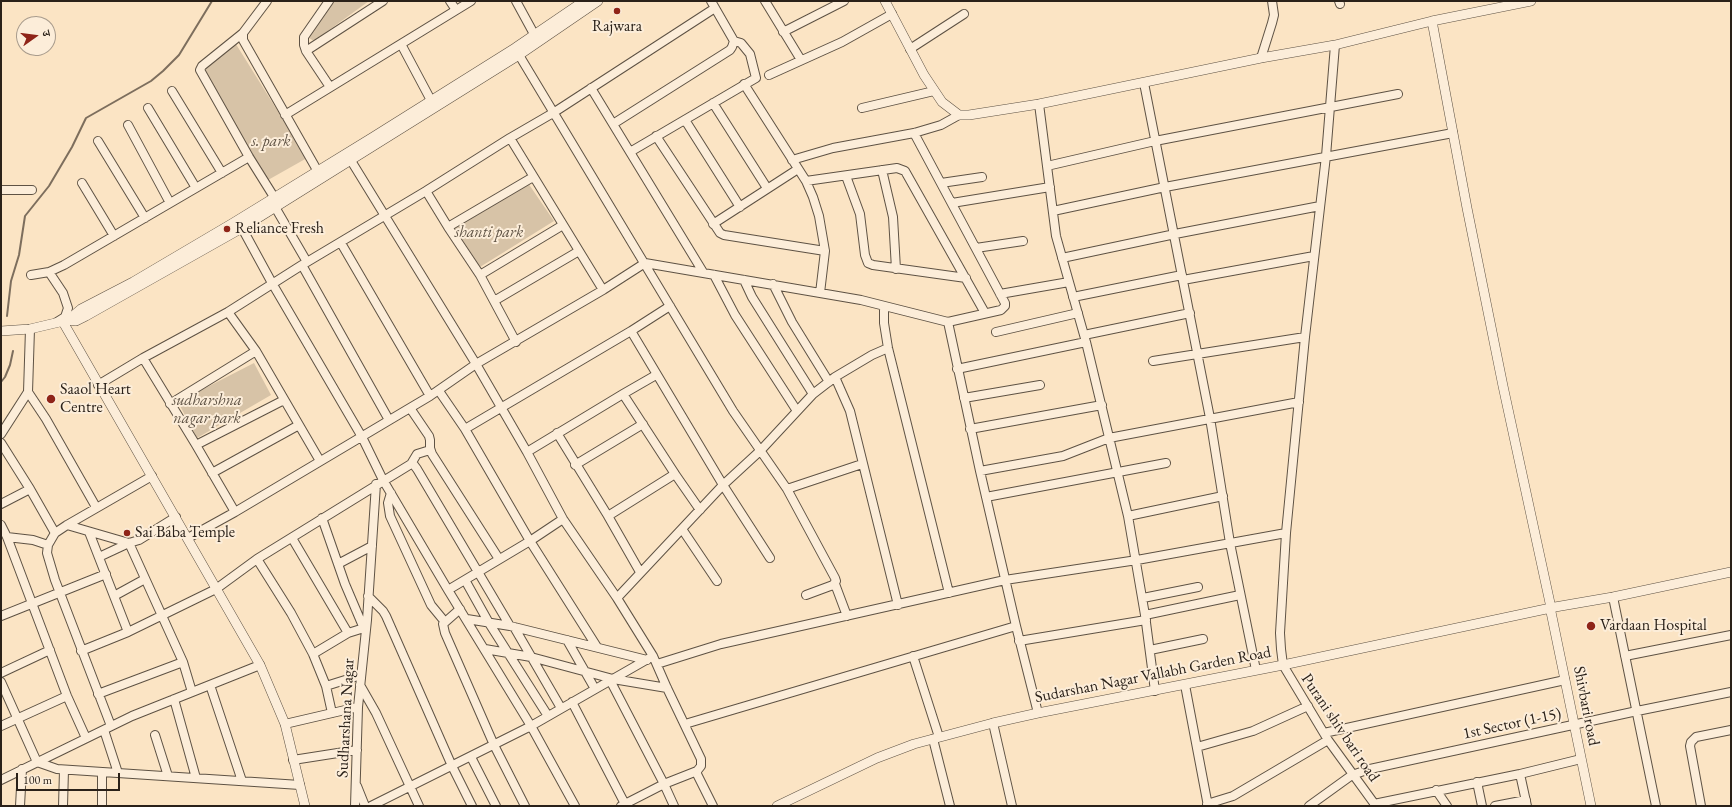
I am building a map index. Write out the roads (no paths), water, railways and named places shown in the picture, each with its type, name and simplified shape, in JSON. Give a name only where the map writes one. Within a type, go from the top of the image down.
[{"type":"street","points":[[267,1],[243,33],[202,66],[200,70],[249,157],[274,197]]},
{"type":"street","points":[[328,1],[304,37],[306,51],[330,87]]},
{"type":"street","points":[[306,51],[383,1]]},
{"type":"street","points":[[450,1],[456,10]]},
{"type":"street","points":[[285,115],[471,1]]},
{"type":"street","points":[[516,1],[534,34]]},
{"type":"street","points":[[517,51],[534,34],[584,1]]},
{"type":"street","points":[[1,331],[30,329],[62,322],[76,321],[86,316],[242,228],[275,207],[319,174],[598,1]]},
{"type":"street","points":[[765,1],[801,60]]},
{"type":"street","points":[[783,32],[844,1]]},
{"type":"street","points":[[885,1],[934,91],[942,102],[959,115]]},
{"type":"street","points":[[1261,58],[1274,15],[1272,1]]},
{"type":"street","points":[[792,160],[833,148],[914,133],[941,125],[959,115],[970,115],[1039,104],[1261,58],[1335,45],[1432,20],[1531,1]]},
{"type":"street","points":[[98,385],[143,358],[228,312],[304,264],[341,243],[553,113],[713,5],[734,41],[741,43],[750,54],[756,78],[630,152]]},
{"type":"street","points":[[769,75],[842,42],[892,14]]},
{"type":"street","points":[[910,49],[964,14]]},
{"type":"street","name":"Shivbari road","points":[[1432,20],[1502,378],[1591,806]]},
{"type":"street","points":[[243,33],[245,45],[319,174]]},
{"type":"street","points":[[612,124],[730,50],[734,41]]},
{"type":"street","points":[[401,44],[433,103]]},
{"type":"street","points":[[1282,665],[1280,633],[1286,534],[1305,336],[1326,156],[1335,45]]},
{"type":"street","points":[[517,51],[733,411],[788,489],[835,578],[835,584],[847,616]]},
{"type":"street","points":[[1144,82],[1175,234],[1210,418],[1230,543],[1256,670]]},
{"type":"street","points":[[744,84],[806,181],[820,216],[825,251],[820,293]]},
{"type":"street","points":[[591,88],[703,272]]},
{"type":"street","points":[[172,91],[222,173]]},
{"type":"street","points":[[862,108],[934,91]]},
{"type":"street","points":[[1047,166],[1155,141],[1398,94]]},
{"type":"street","points":[[62,322],[81,309],[132,282],[233,224],[274,197],[350,159],[433,103]]},
{"type":"street","points":[[713,103],[767,188]]},
{"type":"street","points":[[1039,104],[1056,236],[1085,338],[1128,516],[1143,598],[1156,691]]},
{"type":"street","points":[[148,108],[196,188]]},
{"type":"street","points":[[685,120],[740,207]]},
{"type":"street","points":[[128,125],[170,203]]},
{"type":"street","points":[[188,538],[235,512],[439,391],[476,364],[603,290],[644,263],[861,300],[948,322],[1003,308],[1005,302],[914,133]]},
{"type":"street","points":[[1053,211],[1165,187],[1453,133]]},
{"type":"street","points":[[656,136],[720,233],[724,235],[825,251]]},
{"type":"street","points":[[510,138],[603,290]]},
{"type":"street","points":[[98,141],[145,218]]},
{"type":"street","points":[[31,275],[49,272],[64,265],[249,157]]},
{"type":"street","points":[[350,159],[476,364],[527,452],[563,519],[617,598],[650,658],[657,664],[666,688],[701,759],[701,766],[696,771],[664,784],[623,805],[572,702]]},
{"type":"street","points":[[806,181],[897,168],[905,171],[985,313]]},
{"type":"street","points":[[713,224],[798,169]]},
{"type":"street","points":[[882,170],[893,216],[896,269]]},
{"type":"street","points":[[846,176],[860,214],[866,259],[868,263],[896,269],[966,278]]},
{"type":"street","points":[[448,228],[533,177]]},
{"type":"street","points":[[941,183],[982,177]]},
{"type":"street","points":[[82,183],[114,236]]},
{"type":"street","points":[[952,203],[1050,187]]},
{"type":"street","points":[[1,190],[32,190]]},
{"type":"street","points":[[426,191],[448,228],[480,275],[516,342]]},
{"type":"street","points":[[1062,258],[1175,234],[1320,206]]},
{"type":"street","points":[[275,207],[304,264],[389,420]]},
{"type":"street","points":[[480,275],[563,224]]},
{"type":"street","points":[[242,228],[272,284],[362,437],[380,482],[391,493],[448,590],[467,619],[531,726],[575,806]]},
{"type":"street","points":[[976,248],[1023,241]]},
{"type":"street","points":[[341,243],[430,396]]},
{"type":"street","points":[[494,300],[579,251]]},
{"type":"street","points":[[1073,297],[1183,277],[1314,256]]},
{"type":"street","points":[[49,272],[63,293],[68,308],[62,322]]},
{"type":"street","points":[[714,274],[735,314],[797,411]]},
{"type":"street","points":[[744,280],[752,297],[813,394]]},
{"type":"street","points":[[1000,294],[1069,282]]},
{"type":"street","points":[[773,284],[792,322],[832,379],[850,410],[862,464],[898,605]]},
{"type":"street","points":[[465,429],[631,331],[670,306]]},
{"type":"street","points":[[884,306],[884,323],[888,348],[949,593]]},
{"type":"street","points":[[228,312],[256,351],[320,461]]},
{"type":"street","points":[[996,332],[1078,313]]},
{"type":"street","points":[[957,368],[1190,313]]},
{"type":"street","points":[[62,322],[176,517],[260,665],[285,724],[305,806]]},
{"type":"street","points":[[948,322],[970,429],[1019,641],[1038,713]]},
{"type":"street","points":[[1,434],[28,392],[30,329]]},
{"type":"street","points":[[631,331],[723,485],[770,558]]},
{"type":"street","points":[[1153,361],[1305,336]]},
{"type":"street","points":[[617,598],[723,485],[761,450],[813,394],[832,379],[872,355],[888,348]]},
{"type":"street","points":[[170,404],[256,351]]},
{"type":"street","points":[[143,358],[235,512]]},
{"type":"street","points":[[527,452],[656,375]]},
{"type":"street","points":[[964,398],[1040,385]]},
{"type":"street","points":[[439,391],[465,429],[530,541],[597,647]]},
{"type":"street","points":[[28,392],[46,419],[96,507]]},
{"type":"street","points":[[623,394],[700,510]]},
{"type":"street","points":[[196,445],[284,400]]},
{"type":"street","points":[[980,471],[1063,456],[1109,438],[1299,402]]},
{"type":"street","points":[[970,429],[1102,406]]},
{"type":"street","points":[[410,408],[429,436],[430,450],[499,559]]},
{"type":"street","points":[[575,465],[643,424]]},
{"type":"street","points":[[212,472],[299,425]]},
{"type":"street","points":[[557,433],[575,465],[608,516],[640,572]]},
{"type":"street","points":[[1,443],[30,489],[55,533]]},
{"type":"street","points":[[81,651],[128,632],[216,588],[257,559],[411,464],[417,454],[430,450]]},
{"type":"street","points":[[986,497],[1166,463]]},
{"type":"street","points":[[411,464],[417,469],[477,572],[561,708]]},
{"type":"street","points":[[788,489],[862,464]]},
{"type":"street","points":[[608,516],[675,474]]},
{"type":"street","points":[[118,773],[98,694],[49,561],[48,545],[55,533],[67,525],[152,476]]},
{"type":"street","points":[[313,654],[348,633],[365,626],[372,546],[380,482]]},
{"type":"street","points":[[1,504],[30,489]]},
{"type":"street","points":[[391,493],[388,503],[390,516],[431,605],[445,622]]},
{"type":"street","points":[[1128,516],[1223,496]]},
{"type":"street","points":[[99,557],[129,543],[140,540],[176,517]]},
{"type":"street","name":"Sudharshana Nagar","points":[[322,518],[338,564],[365,626],[358,707],[355,806]]},
{"type":"street","points":[[448,590],[530,541],[563,519]]},
{"type":"street","points":[[1,525],[33,604],[67,696],[86,738]]},
{"type":"street","points":[[67,525],[129,543]]},
{"type":"street","points":[[682,529],[717,581]]},
{"type":"street","points":[[89,532],[128,632]]},
{"type":"street","points":[[657,664],[721,644],[1005,580],[1136,560],[1286,534]]},
{"type":"street","points":[[7,537],[32,540],[48,545]]},
{"type":"street","points":[[292,538],[348,633]]},
{"type":"street","points":[[129,543],[183,662],[192,692]]},
{"type":"street","points":[[338,564],[372,546]]},
{"type":"street","points":[[257,559],[313,654],[326,686],[332,713]]},
{"type":"street","name":"Sudarshan Nagar Vallabh Garden Road","points":[[777,806],[877,758],[936,738],[993,723],[1156,691],[1551,608],[1613,597],[1731,572]]},
{"type":"street","points":[[1,616],[106,574]]},
{"type":"street","points":[[114,596],[145,579]]},
{"type":"street","points":[[465,580],[489,623],[548,716]]},
{"type":"street","points":[[806,595],[835,584]]},
{"type":"street","points":[[1143,598],[1198,587]]},
{"type":"street","points":[[1019,641],[1146,617],[1240,595]]},
{"type":"street","points":[[368,596],[386,616],[452,766],[472,806]]},
{"type":"street","points":[[1613,597],[1656,806]]},
{"type":"street","points":[[460,609],[443,624],[445,633],[494,745],[525,806]]},
{"type":"street","points":[[467,619],[512,627],[650,658]]},
{"type":"street","points":[[685,724],[1016,626]]},
{"type":"street","points":[[1625,656],[1731,635]]},
{"type":"street","points":[[1150,650],[1203,639]]},
{"type":"street","points":[[567,640],[595,689]]},
{"type":"street","points":[[484,649],[531,658],[584,671],[611,680],[666,688]]},
{"type":"street","points":[[1,672],[50,650]]},
{"type":"street","points":[[913,656],[936,738],[950,806]]},
{"type":"street","points":[[371,806],[531,726],[650,658]]},
{"type":"street","points":[[98,694],[183,662]]},
{"type":"street","points":[[1,780],[107,728],[174,699],[260,665]]},
{"type":"street","name":"Purani shiv bari road","points":[[1282,665],[1326,736],[1352,775],[1375,805]]},
{"type":"street","points":[[326,686],[361,674]]},
{"type":"street","points":[[611,680],[674,806]]},
{"type":"street","points":[[1185,685],[1208,805],[1233,796],[1326,736],[1565,680]]},
{"type":"street","points":[[1,682],[37,762],[64,770],[300,785]]},
{"type":"street","points":[[210,685],[242,781]]},
{"type":"street","points":[[360,685],[376,713],[419,806]]},
{"type":"street","name":"1st Sector (1-15)","points":[[1309,806],[1352,775],[1377,767],[1731,692]]},
{"type":"street","points":[[1,726],[67,696]]},
{"type":"street","points":[[174,699],[196,778]]},
{"type":"street","points":[[1197,747],[1253,732],[1308,706]]},
{"type":"street","points":[[285,724],[358,707]]},
{"type":"street","points":[[993,723],[1012,806]]},
{"type":"street","points":[[1701,806],[1690,746],[1691,742],[1696,737],[1731,730]]},
{"type":"street","points":[[155,735],[168,776]]},
{"type":"street","points":[[293,760],[357,750]]},
{"type":"street","points":[[471,756],[496,806]]},
{"type":"street","points":[[1375,805],[1436,790],[1520,774],[1581,759]]},
{"type":"street","points":[[20,806],[22,769]]},
{"type":"street","points":[[63,806],[64,770]]},
{"type":"street","points":[[696,771],[713,806]]},
{"type":"street","points":[[102,772],[102,806]]},
{"type":"street","points":[[1495,806],[1526,803],[1520,774]]},
{"type":"street","points":[[1477,782],[1482,806]]},
{"type":"street","points":[[356,783],[365,806]]},
{"type":"street","points":[[1436,790],[1447,806]]},
{"type":"waterway","points":[[7,316],[11,281],[19,255],[25,216],[49,186],[72,147],[86,118],[151,81],[163,71],[179,55],[212,1]]},
{"type":"waterway","points":[[1,382],[10,365],[13,351]]},
{"type":"place","name":"Rajwara","points":[[617,11]]},
{"type":"place","name":"Reliance Fresh","points":[[227,229]]},
{"type":"place","name":"Saaol Heart Centre","points":[[51,399]]},
{"type":"place","name":"Sai Baba Temple","points":[[127,533]]},
{"type":"place","name":"Vardaan Hospital","points":[[1591,626]]},
{"type":"park label","name":"s. park","points":[[271,142]]},
{"type":"park label","name":"shanti park","points":[[489,233]]},
{"type":"park label","name":"sudharshna nagar park","points":[[207,410]]}]
